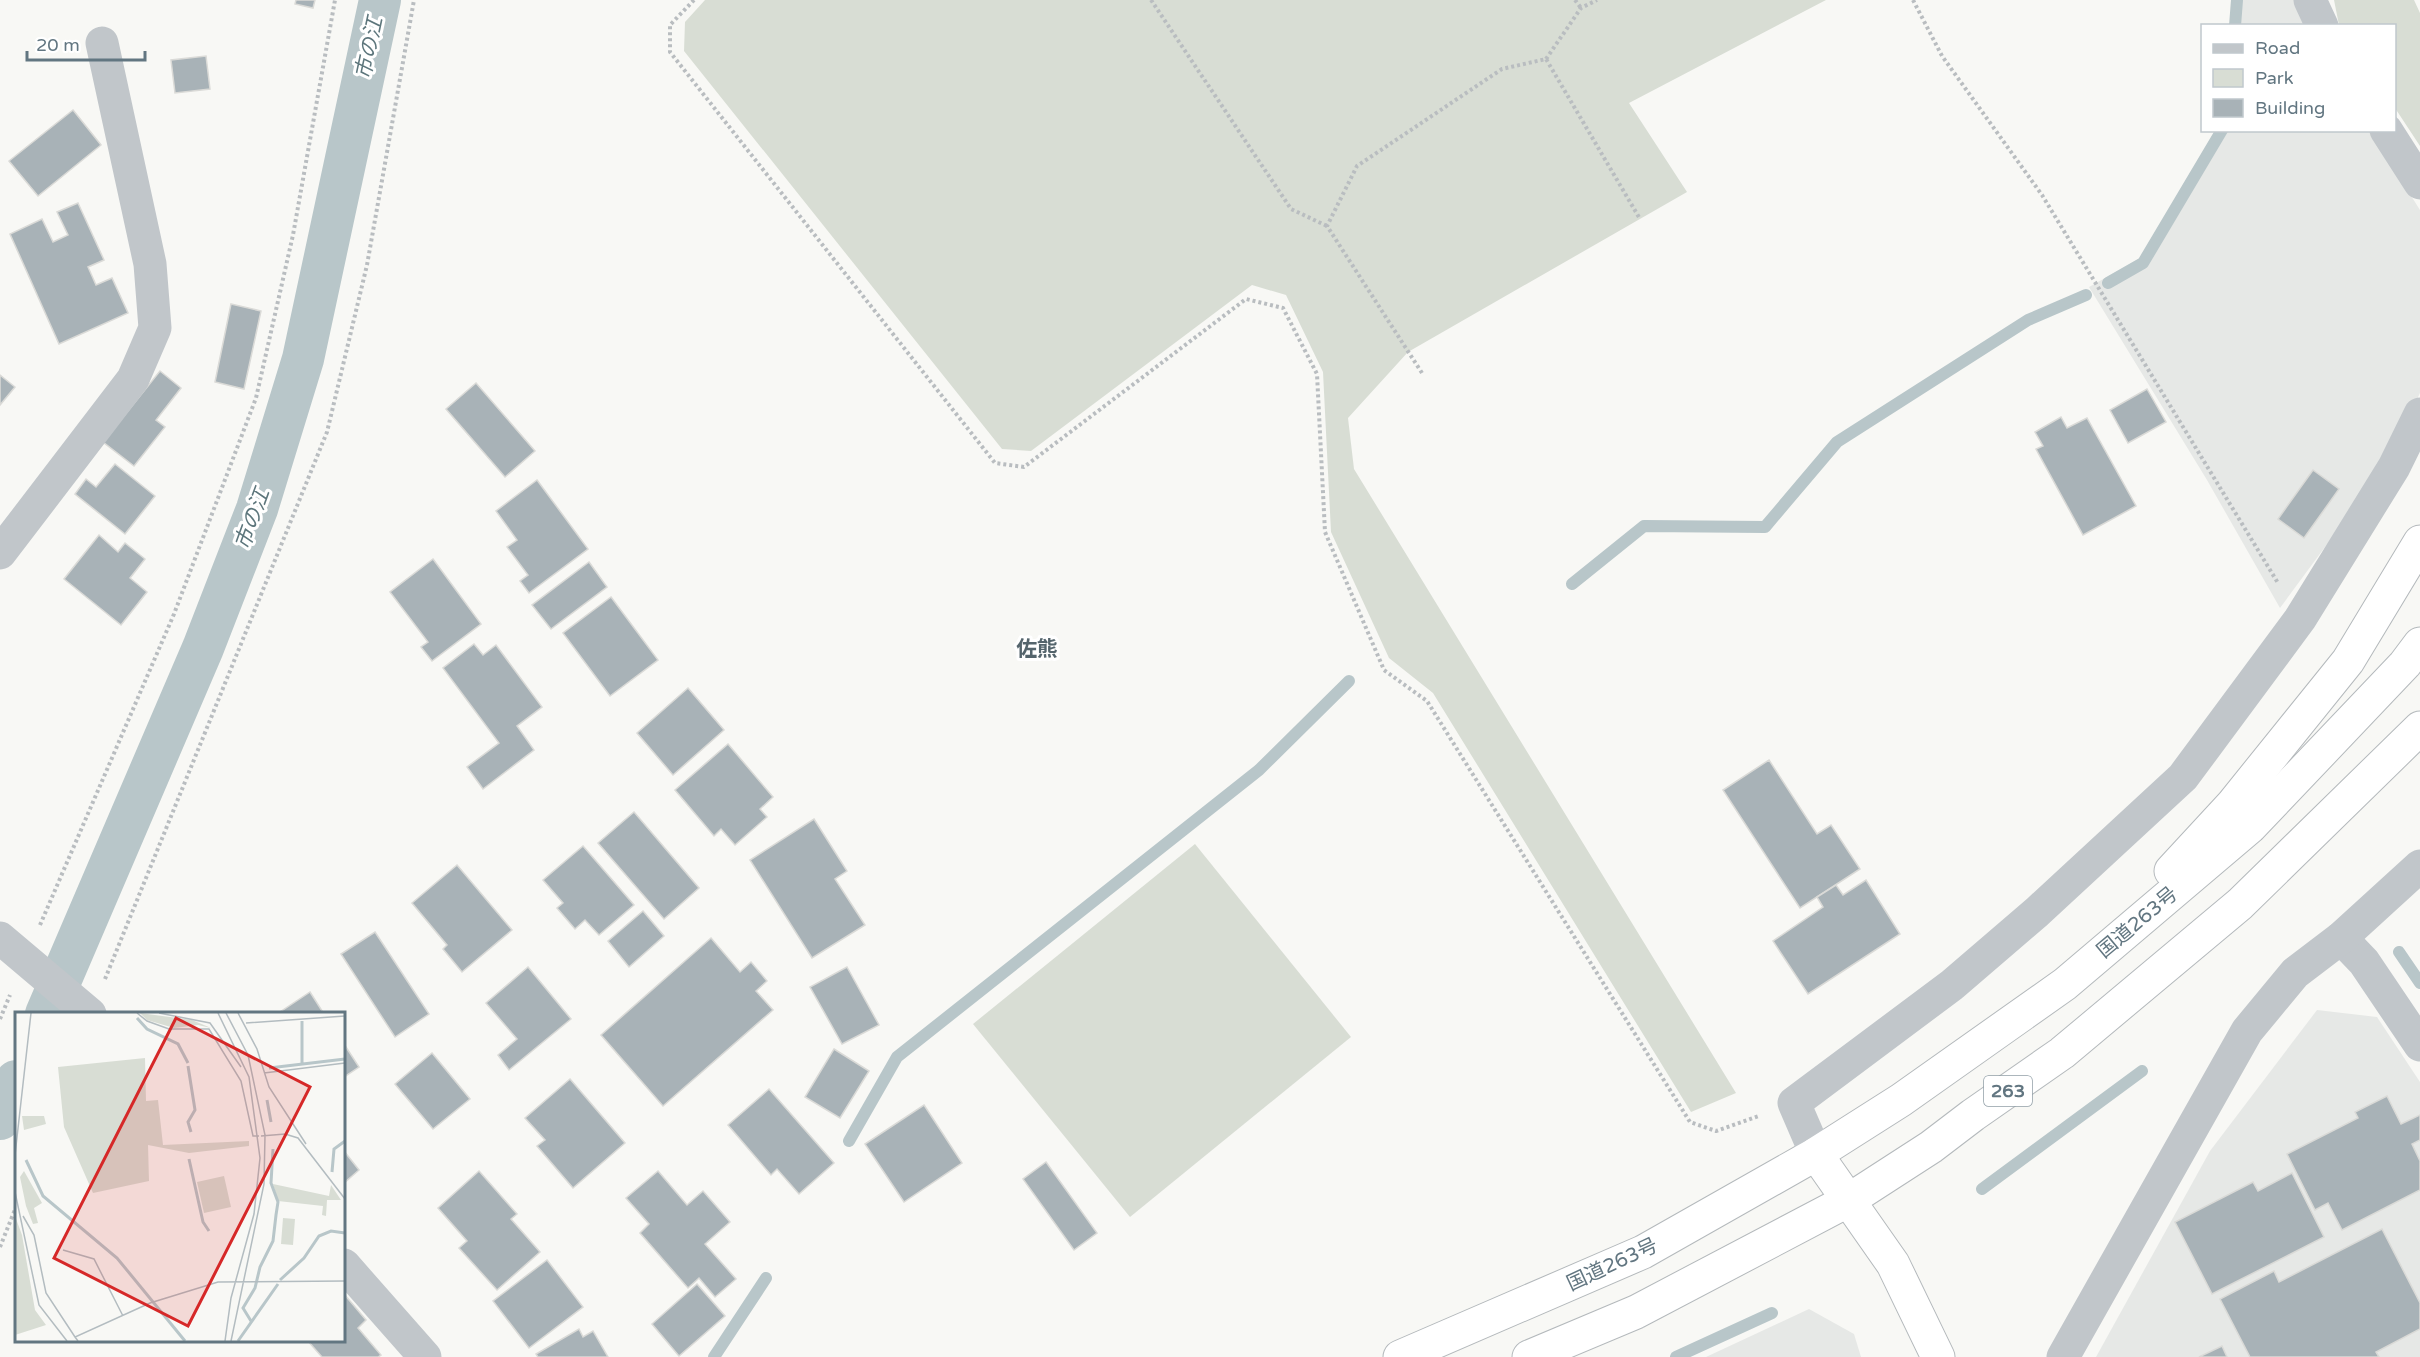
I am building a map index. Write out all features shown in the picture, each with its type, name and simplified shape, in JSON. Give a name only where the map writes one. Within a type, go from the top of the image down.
[{"type":"highway","points":[[2065,984],[2232,805],[2341,670],[2420,542]]},
{"type":"highway","name":"国道263号","points":[[1400,1357],[1643,1252],[1816,1154],[1901,1100],[2065,984],[2250,827],[2405,664],[2420,644]]},
{"type":"highway","name":"263","points":[[1529,1357],[1636,1312],[1849,1200],[1932,1147],[1973,1115],[2062,1053],[2240,904],[2420,728]]},
{"type":"highway","points":[[1816,1154],[1893,1264],[1938,1356]]},
{"type":"street","points":[[2310,0],[2321,24]]},
{"type":"street","points":[[0,553],[132,380],[155,328],[150,264],[102,43]]},
{"type":"street","points":[[2387,132],[2420,183]]},
{"type":"street","points":[[1816,1154],[1794,1103],[1952,985],[2037,912],[2183,777],[2300,619],[2394,467],[2420,414]]},
{"type":"street","points":[[2063,1357],[2247,1031],[2295,973],[2340,938],[2420,866]]},
{"type":"street","points":[[0,938],[88,1012]]},
{"type":"street","points":[[2340,938],[2364,962],[2420,1045]]},
{"type":"street","points":[[345,1266],[424,1357]]},
{"type":"path","points":[[0,1020],[174,614],[256,399],[292,235],[335,0]]},
{"type":"path","points":[[105,981],[327,432],[367,265],[414,0]]},
{"type":"path","points":[[694,0],[670,26],[670,52],[995,463],[1024,467],[1246,299],[1283,308],[1317,374],[1325,532],[1383,670],[1427,701],[1690,1122],[1716,1131],[1794,1103]]},
{"type":"path","points":[[1150,0],[1291,209],[1327,226],[1422,373]]},
{"type":"path","points":[[1575,0],[1581,8]]},
{"type":"path","points":[[1327,226],[1357,166],[1502,69],[1546,59],[1581,8],[1597,0]]},
{"type":"path","points":[[1913,0],[1942,56],[2042,195],[2300,619]]},
{"type":"path","points":[[1546,59],[1640,219]]},
{"type":"path","points":[[0,1246],[15,1209]]},
{"type":"shaded area","points":[[2234,0],[2300,0],[2305,24],[2231,24]]},
{"type":"shaded area","points":[[2216,132],[2371,132],[2420,210],[2420,393],[2384,467],[2280,608],[2207,480],[2089,287],[2142,257]]},
{"type":"shaded area","points":[[2317,1010],[2377,1017],[2420,1082],[2420,1357],[2096,1357],[2210,1151]]},
{"type":"shaded area","points":[[1809,1309],[1854,1334],[1861,1357],[1706,1357]]},
{"type":"green space","points":[[705,0],[1826,0],[1629,103],[1687,192],[1408,352],[1348,418],[1354,469],[1736,1093],[1691,1112],[1433,693],[1389,658],[1331,532],[1323,372],[1286,295],[1252,285],[1031,451],[1002,449],[684,51],[685,22]]},
{"type":"green space","points":[[2334,0],[2414,0],[2420,13],[2420,146],[2396,110],[2396,24],[2339,24]]},
{"type":"green space","points":[[1195,844],[1351,1037],[1130,1217],[973,1024]]},
{"type":"building","points":[[296,0],[315,0],[313,8],[295,4]]},
{"type":"building","points":[[206,56],[210,89],[175,93],[171,60]]},
{"type":"building","points":[[73,110],[101,145],[38,196],[9,161]]},
{"type":"building","points":[[78,203],[104,260],[88,267],[96,285],[112,278],[128,313],[59,344],[10,234],[42,219],[53,242],[68,235],[57,212]]},
{"type":"building","points":[[231,304],[261,311],[244,389],[215,382]]},
{"type":"building","points":[[160,371],[181,388],[156,420],[165,427],[134,466],[103,442]]},
{"type":"building","points":[[0,375],[15,387],[0,405]]},
{"type":"building","points":[[476,383],[535,451],[505,477],[446,409]]},
{"type":"building","points":[[2147,389],[2166,422],[2128,443],[2110,410]]},
{"type":"building","points":[[2061,417],[2067,428],[2087,418],[2136,506],[2083,535],[2036,449],[2043,446],[2035,432]]},
{"type":"building","points":[[115,464],[155,496],[125,534],[75,494],[86,479],[96,487]]},
{"type":"building","points":[[2313,470],[2339,489],[2304,538],[2278,519]]},
{"type":"building","points":[[537,480],[588,549],[529,593],[520,581],[528,575],[507,547],[517,540],[496,511]]},
{"type":"building","points":[[99,535],[118,552],[125,543],[145,559],[130,578],[147,592],[121,625],[64,579]]},
{"type":"building","points":[[433,559],[481,624],[432,661],[421,647],[428,642],[390,592]]},
{"type":"building","points":[[589,562],[607,587],[551,629],[532,605]]},
{"type":"building","points":[[611,597],[658,660],[610,696],[563,633]]},
{"type":"building","points":[[474,644],[483,655],[496,645],[542,707],[517,726],[534,750],[483,789],[467,767],[499,743],[443,668]]},
{"type":"building","points":[[688,688],[724,730],[673,775],[637,733]]},
{"type":"building","points":[[728,744],[773,797],[760,809],[767,817],[735,845],[721,829],[714,836],[675,790]]},
{"type":"building","points":[[1769,760],[1817,834],[1831,825],[1860,869],[1800,908],[1723,790]]},
{"type":"building","points":[[634,812],[699,888],[664,919],[598,843]]},
{"type":"building","points":[[814,819],[847,871],[835,879],[865,925],[812,958],[750,860]]},
{"type":"building","points":[[583,846],[634,905],[599,935],[585,920],[575,929],[557,908],[563,903],[543,880]]},
{"type":"building","points":[[457,865],[512,930],[462,972],[443,949],[447,945],[412,903]]},
{"type":"building","points":[[1866,880],[1900,934],[1808,994],[1773,941],[1823,907],[1817,897],[1836,885],[1843,895]]},
{"type":"building","points":[[643,911],[664,936],[629,967],[608,941]]},
{"type":"building","points":[[375,932],[429,1014],[395,1037],[341,954]]},
{"type":"building","points":[[711,938],[740,972],[751,962],[767,981],[756,991],[773,1010],[663,1106],[601,1035]]},
{"type":"building","points":[[528,967],[571,1019],[509,1070],[498,1055],[517,1039],[486,1003]]},
{"type":"building","points":[[847,967],[879,1025],[842,1044],[810,987]]},
{"type":"building","points":[[310,992],[323,1012],[280,1012]]},
{"type":"building","points":[[345,1046],[359,1067],[345,1076]]},
{"type":"building","points":[[834,1049],[869,1071],[840,1118],[805,1097]]},
{"type":"building","points":[[432,1053],[470,1099],[433,1129],[395,1084]]},
{"type":"building","points":[[570,1079],[625,1143],[573,1188],[537,1146],[545,1140],[525,1118]]},
{"type":"building","points":[[769,1089],[834,1163],[799,1194],[777,1169],[771,1175],[728,1125]]},
{"type":"building","points":[[2387,1096],[2401,1124],[2420,1115],[2420,1140],[2412,1144],[2420,1161],[2420,1190],[2342,1230],[2328,1203],[2315,1210],[2287,1154],[2358,1118],[2355,1112]]},
{"type":"building","points":[[924,1105],[962,1163],[904,1202],[865,1144]]},
{"type":"building","points":[[345,1152],[359,1170],[345,1182]]},
{"type":"building","points":[[1046,1162],[1097,1233],[1074,1250],[1023,1179]]},
{"type":"building","points":[[479,1171],[517,1214],[511,1219],[540,1252],[497,1290],[459,1248],[467,1241],[438,1208]]},
{"type":"building","points":[[658,1171],[687,1205],[703,1191],[730,1222],[705,1244],[736,1279],[715,1297],[699,1278],[688,1288],[640,1233],[649,1224],[626,1198]]},
{"type":"building","points":[[2292,1173],[2324,1237],[2212,1294],[2175,1222],[2253,1182],[2258,1191]]},
{"type":"building","points":[[2382,1229],[2420,1303],[2420,1329],[2376,1352],[2379,1357],[2250,1357],[2220,1299],[2274,1271],[2279,1282]]},
{"type":"building","points":[[547,1260],[583,1307],[529,1348],[493,1301]]},
{"type":"building","points":[[697,1284],[725,1316],[679,1356],[652,1324]]},
{"type":"building","points":[[345,1295],[366,1320],[358,1328],[381,1355],[378,1357],[322,1357],[309,1342],[345,1342]]},
{"type":"building","points":[[579,1329],[583,1337],[593,1331],[608,1357],[538,1357],[536,1354]]},
{"type":"building","points":[[2222,1346],[2227,1357],[2199,1357]]},
{"type":"waterway","name":"市の江","points":[[47,1012],[203,648],[257,509],[303,359],[380,0]]},
{"type":"waterway","points":[[2235,24],[2237,0]]},
{"type":"waterway","points":[[2108,283],[2143,263],[2221,132]]},
{"type":"waterway","points":[[1572,584],[1644,526],[1765,527],[1837,442],[2028,320],[2086,295]]},
{"type":"waterway","points":[[849,1141],[897,1057],[1259,770],[1349,681]]},
{"type":"waterway","points":[[2399,952],[2420,983]]},
{"type":"waterway","points":[[1982,1189],[2142,1071]]},
{"type":"waterway","name":"市の江","points":[[0,1119],[15,1083]]},
{"type":"waterway","points":[[714,1357],[766,1278]]},
{"type":"waterway","points":[[1676,1357],[1772,1313]]},
{"type":"district","name":"佐熊","points":[[1037,649]]}]
